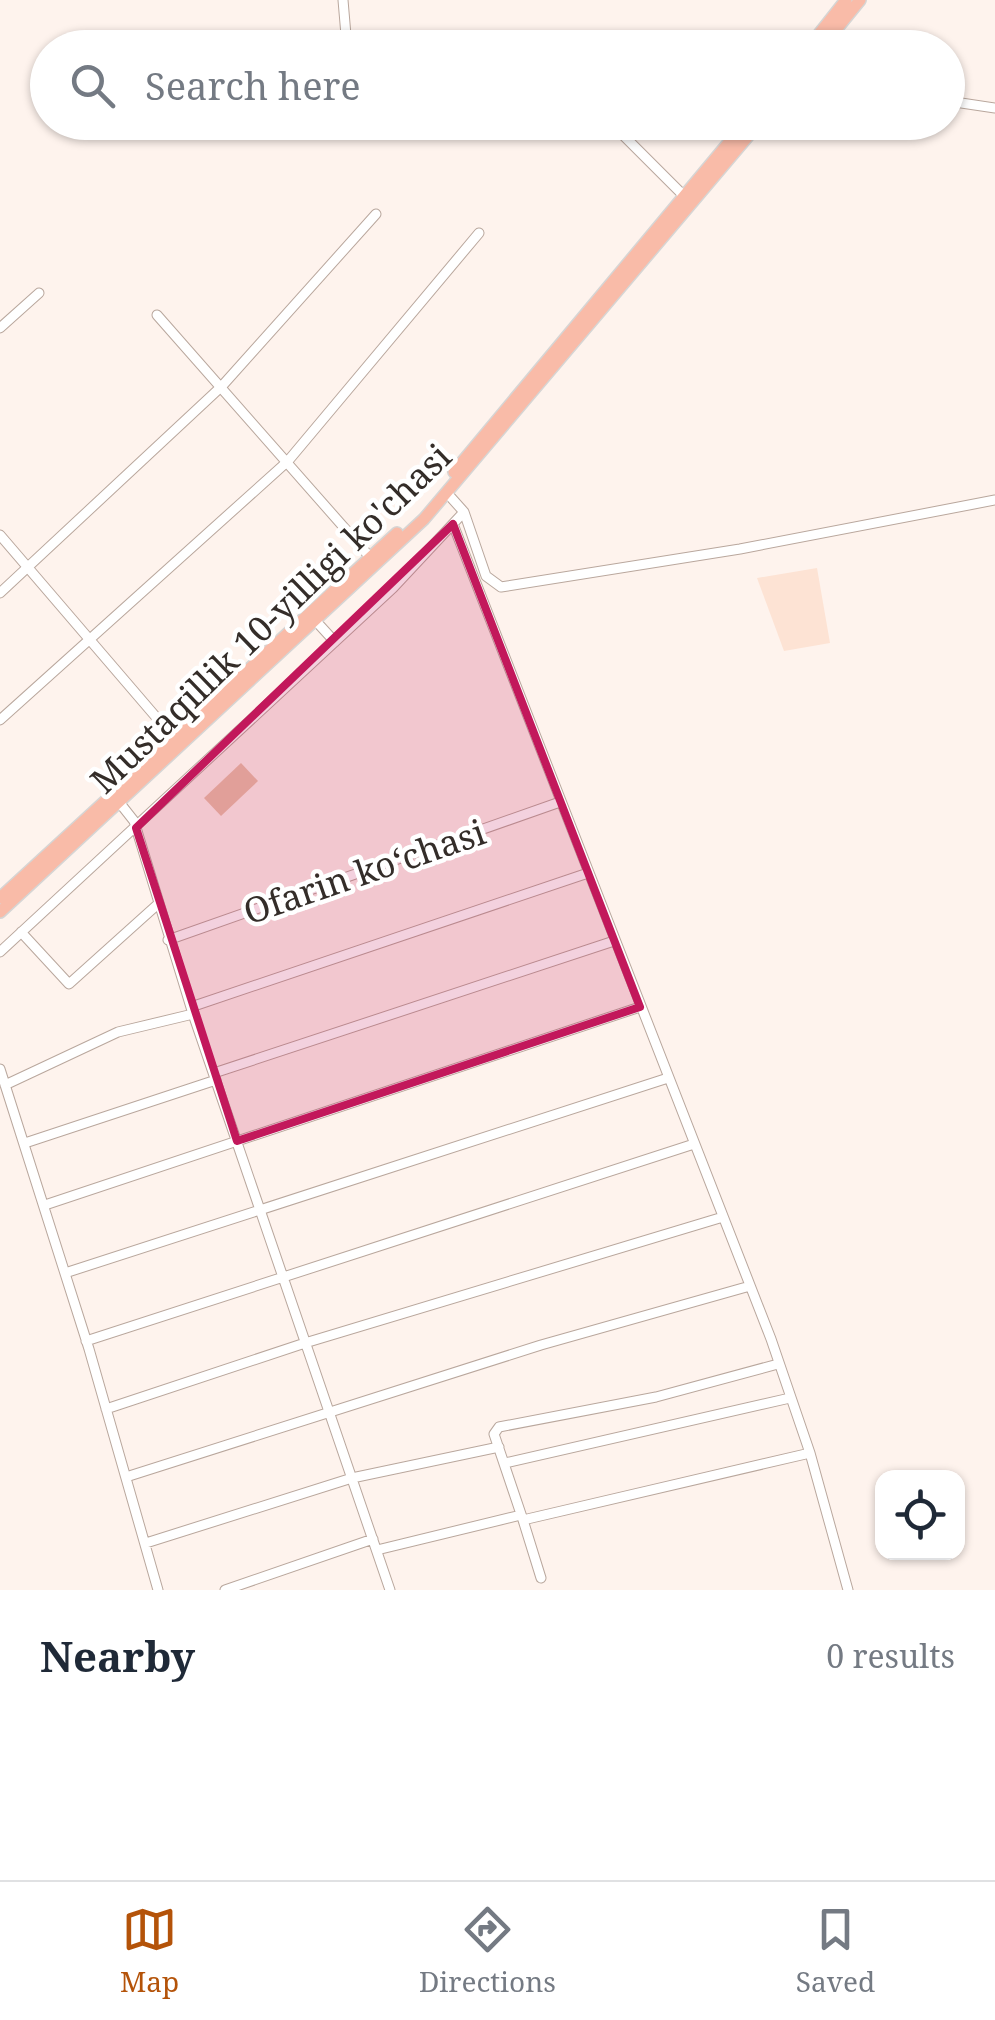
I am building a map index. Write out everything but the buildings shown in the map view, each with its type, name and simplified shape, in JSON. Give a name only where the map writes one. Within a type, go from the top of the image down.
[{"type":"main road","points":[[822,30],[846,0]]},
{"type":"main road","points":[[836,30],[860,0]]},
{"type":"main road","name":"Mustaqillik 10-yilligi ko'chasi","points":[[0,912],[122,805],[318,622],[446,493],[688,200],[733,140]]},
{"type":"main road","name":"Mustaqillik 10-yilligi ko'chasi","points":[[0,898],[420,512],[743,140]]},
{"type":"street","points":[[343,0],[346,30]]},
{"type":"street","points":[[965,104],[995,108]]},
{"type":"street","points":[[629,140],[688,200]]},
{"type":"street","points":[[0,592],[222,386],[376,214]]},
{"type":"street","points":[[0,720],[288,462],[479,233]]},
{"type":"street","points":[[0,328],[38,293]]},
{"type":"street","points":[[157,315],[370,557]]},
{"type":"street","points":[[446,493],[464,512],[486,576],[501,587],[995,500]]},
{"type":"street","points":[[0,952],[336,642],[464,512]]},
{"type":"street","points":[[453,524],[750,1286],[810,1453],[848,1590]]},
{"type":"street","points":[[0,534],[174,738]]},
{"type":"street","points":[[318,622],[336,642]]},
{"type":"street","name":"Ofarin koʻchasi","points":[[168,940],[560,802]]},
{"type":"street","points":[[122,805],[135,824],[168,940],[390,1590]]},
{"type":"street","points":[[4,1085],[118,1032],[588,873]]},
{"type":"street","points":[[22,932],[68,984],[158,904]]},
{"type":"street","points":[[24,1144],[614,941]]},
{"type":"street","points":[[45,1204],[640,1007]]},
{"type":"street","points":[[0,1069],[45,1204],[158,1590]]},
{"type":"street","points":[[65,1273],[668,1078]]},
{"type":"street","points":[[86,1342],[694,1144]]},
{"type":"street","points":[[106,1410],[305,1343],[724,1217]]},
{"type":"street","points":[[126,1477],[328,1411],[750,1286]]},
{"type":"street","points":[[542,1578],[494,1434],[501,1426],[656,1397],[778,1364]]},
{"type":"street","points":[[504,1463],[790,1398]]},
{"type":"street","points":[[146,1543],[352,1478],[499,1447]]},
{"type":"street","points":[[377,1550],[810,1453]]},
{"type":"street","points":[[226,1590],[373,1539]]},
{"type":"highlighted area","points":[[453,524],[640,1007],[237,1141],[136,828]]},
{"type":"shaded area","points":[[817,568],[830,643],[784,651],[757,578]]},
{"type":"shaded area","points":[[241,763],[258,781],[221,816],[204,798]]}]
